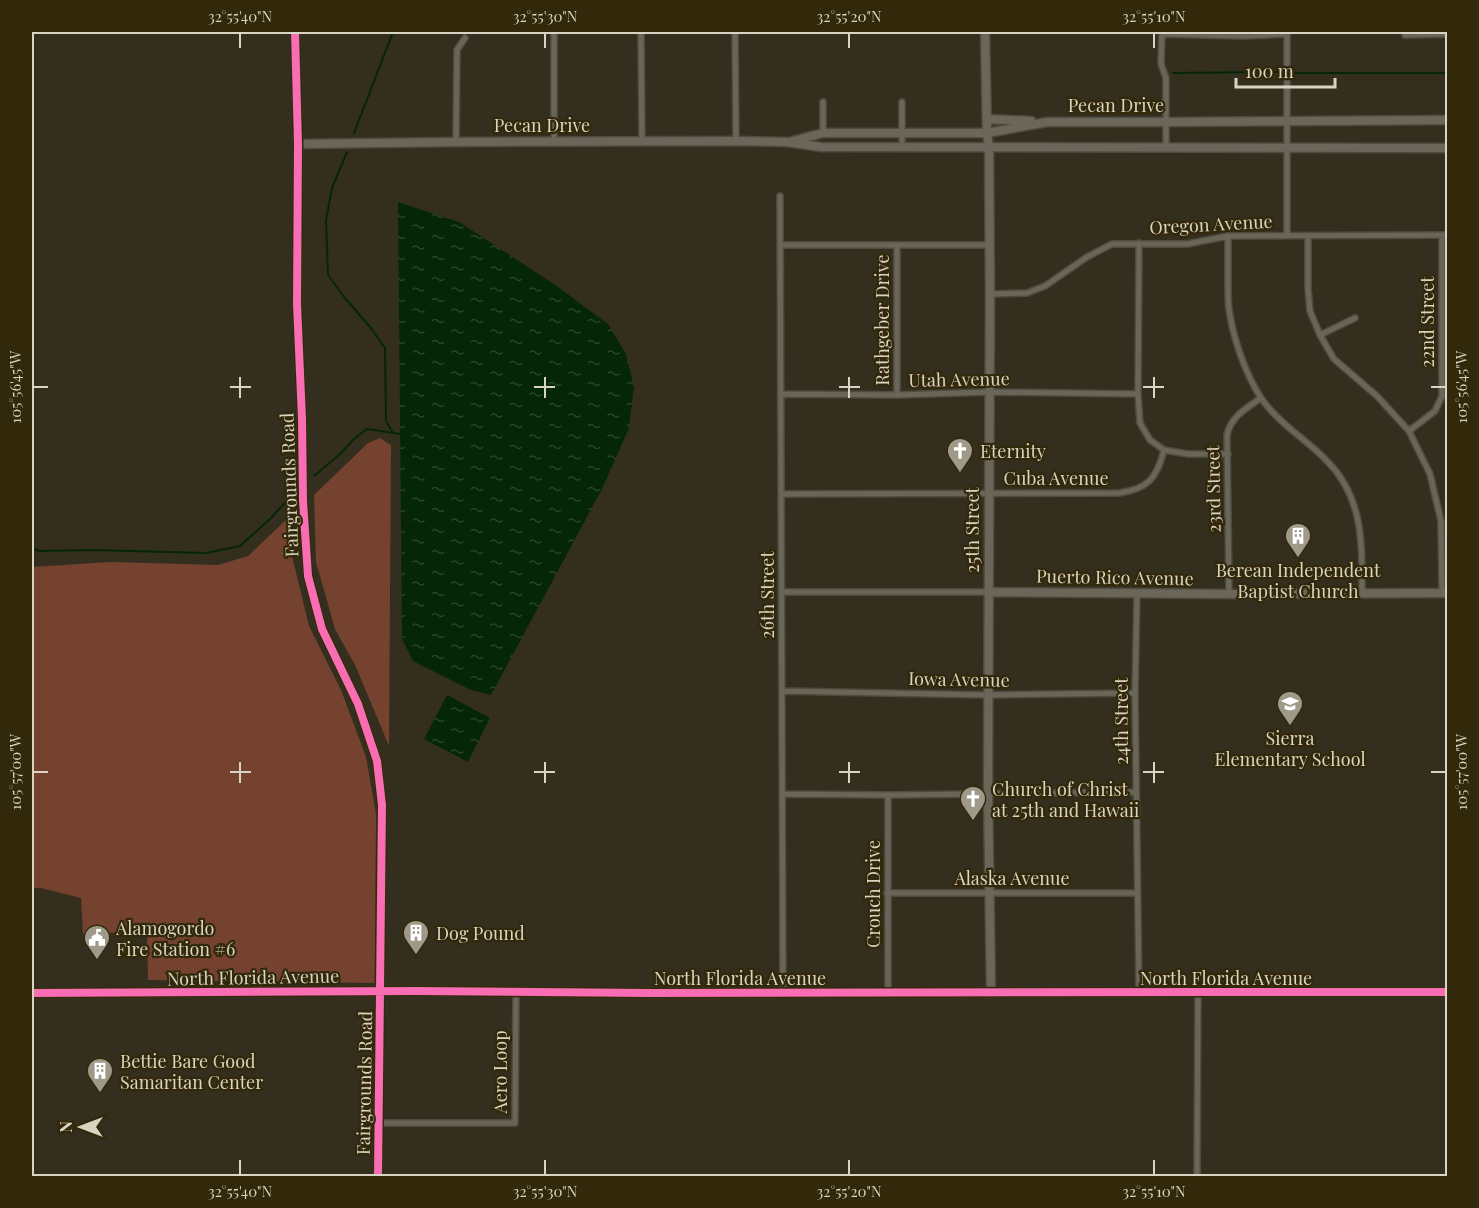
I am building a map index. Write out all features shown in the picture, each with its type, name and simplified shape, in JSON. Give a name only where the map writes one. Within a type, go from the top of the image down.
[{"type":"main road","name":"Fairgrounds Road","points":[[295,32],[298,144],[297,304],[303,501],[308,576],[322,629],[358,704],[376,761],[382,805],[378,1176]]},
{"type":"main road","name":"25th Street","points":[[985,32],[990,244],[988,794],[991,993]]},
{"type":"main road","points":[[987,119],[1047,122]]},
{"type":"main road","name":"Pecan Drive","points":[[787,142],[823,133],[987,133],[1047,122],[1448,120]]},
{"type":"main road","name":"Pecan Drive","points":[[298,144],[736,141],[787,142],[820,147],[902,148],[1448,148]]},
{"type":"main road","name":"Puerto Rico Avenue","points":[[988,592],[1445,593]]},
{"type":"main road","name":"North Florida Avenue","points":[[32,993],[380,991],[1448,993]]},
{"type":"street","points":[[554,32],[554,141]]},
{"type":"street","points":[[641,32],[642,142]]},
{"type":"street","points":[[735,32],[736,141]]},
{"type":"street","points":[[1166,148],[1166,78],[1161,64],[1162,33],[1243,36],[1287,33],[1287,236]]},
{"type":"street","points":[[1405,35],[1448,34]]},
{"type":"street","points":[[456,142],[457,50],[465,38]]},
{"type":"street","points":[[823,102],[823,133]]},
{"type":"street","points":[[902,102],[902,148]]},
{"type":"street","name":"26th Street","points":[[780,196],[783,993]]},
{"type":"street","name":"Oregon Avenue","points":[[990,294],[1027,293],[1045,286],[1087,257],[1113,244],[1187,244],[1228,236],[1445,235]]},
{"type":"street","name":"22nd Street","points":[[1408,431],[1435,411],[1442,396],[1445,235]]},
{"type":"street","points":[[1228,236],[1228,308],[1243,363],[1261,398],[1283,423],[1328,461],[1345,484],[1360,523],[1362,593]]},
{"type":"street","points":[[1308,236],[1308,288],[1311,311],[1320,335],[1334,359],[1377,396],[1408,431],[1430,474],[1441,520],[1445,593]]},
{"type":"street","points":[[1139,243],[1138,394],[1140,423],[1150,440],[1164,450],[1188,454],[1228,454]]},
{"type":"street","points":[[780,245],[990,244]]},
{"type":"street","name":"Rathgeber Drive","points":[[897,245],[897,395]]},
{"type":"street","points":[[1320,335],[1355,318]]},
{"type":"street","name":"Utah Avenue","points":[[781,394],[897,395],[990,392],[1138,394]]},
{"type":"street","name":"23rd Street","points":[[1229,594],[1229,429],[1237,416],[1261,398]]},
{"type":"street","name":"Cuba Avenue","points":[[781,494],[1119,493],[1136,490],[1152,479],[1160,466],[1164,450]]},
{"type":"street","name":"Puerto Rico Avenue","points":[[783,592],[988,592]]},
{"type":"street","name":"24th Street","points":[[1137,594],[1135,693],[1138,992]]},
{"type":"street","name":"Iowa Avenue","points":[[782,691],[988,695],[1135,693]]},
{"type":"street","points":[[783,794],[1136,792]]},
{"type":"street","name":"Crouch Drive","points":[[888,795],[888,993]]},
{"type":"street","name":"Alaska Avenue","points":[[887,893],[1137,893]]},
{"type":"street","points":[[1197,992],[1197,1176]]},
{"type":"street","name":"Aero Loop","points":[[379,1123],[515,1123],[516,993]]},
{"type":"shaded area","points":[[380,438],[391,445],[389,746],[356,667],[335,629],[316,562],[314,495],[368,443]]},
{"type":"shaded area","points":[[289,517],[292,556],[309,626],[341,690],[366,757],[376,814],[375,983],[148,980],[147,931],[83,934],[81,898],[32,888],[32,567],[111,562],[218,565],[248,556]]},
{"type":"water","points":[[398,202],[459,222],[554,284],[608,324],[626,354],[634,387],[629,428],[602,489],[491,695],[471,690],[413,661],[402,639]]},
{"type":"water","points":[[447,695],[490,718],[468,762],[424,739]]},
{"type":"waterway","points":[[354,133],[393,32]]},
{"type":"waterway","points":[[1173,73],[1282,72]]},
{"type":"waterway","points":[[1292,73],[1448,73]]},
{"type":"waterway","points":[[347,152],[332,188],[326,220],[328,275],[385,348],[386,421],[393,433]]},
{"type":"waterway","points":[[314,476],[367,429],[401,434]]},
{"type":"waterway","points":[[32,548],[39,551],[206,553],[240,546],[291,496]]},
{"type":"cycle path","points":[[295,32],[298,144],[297,304],[303,501],[308,576],[322,629],[358,704],[377,761],[382,805],[378,1176]]},
{"type":"cycle path","points":[[32,993],[1448,992]]},
{"type":"place","name":"Eternity","points":[[960,474]]},
{"type":"place","name":"Berean Independent Baptist Church","points":[[1298,559]]},
{"type":"place","name":"Sierra Elementary School","points":[[1290,727]]},
{"type":"place","name":"Church of Christ at 25th and Hawaii","points":[[973,822]]},
{"type":"place","name":"Dog Pound","points":[[416,956]]},
{"type":"place","name":"Alamogordo Fire Station #6","points":[[97,961]]},
{"type":"place","name":"Bettie Bare Good Samaritan Center","points":[[100,1094]]}]
